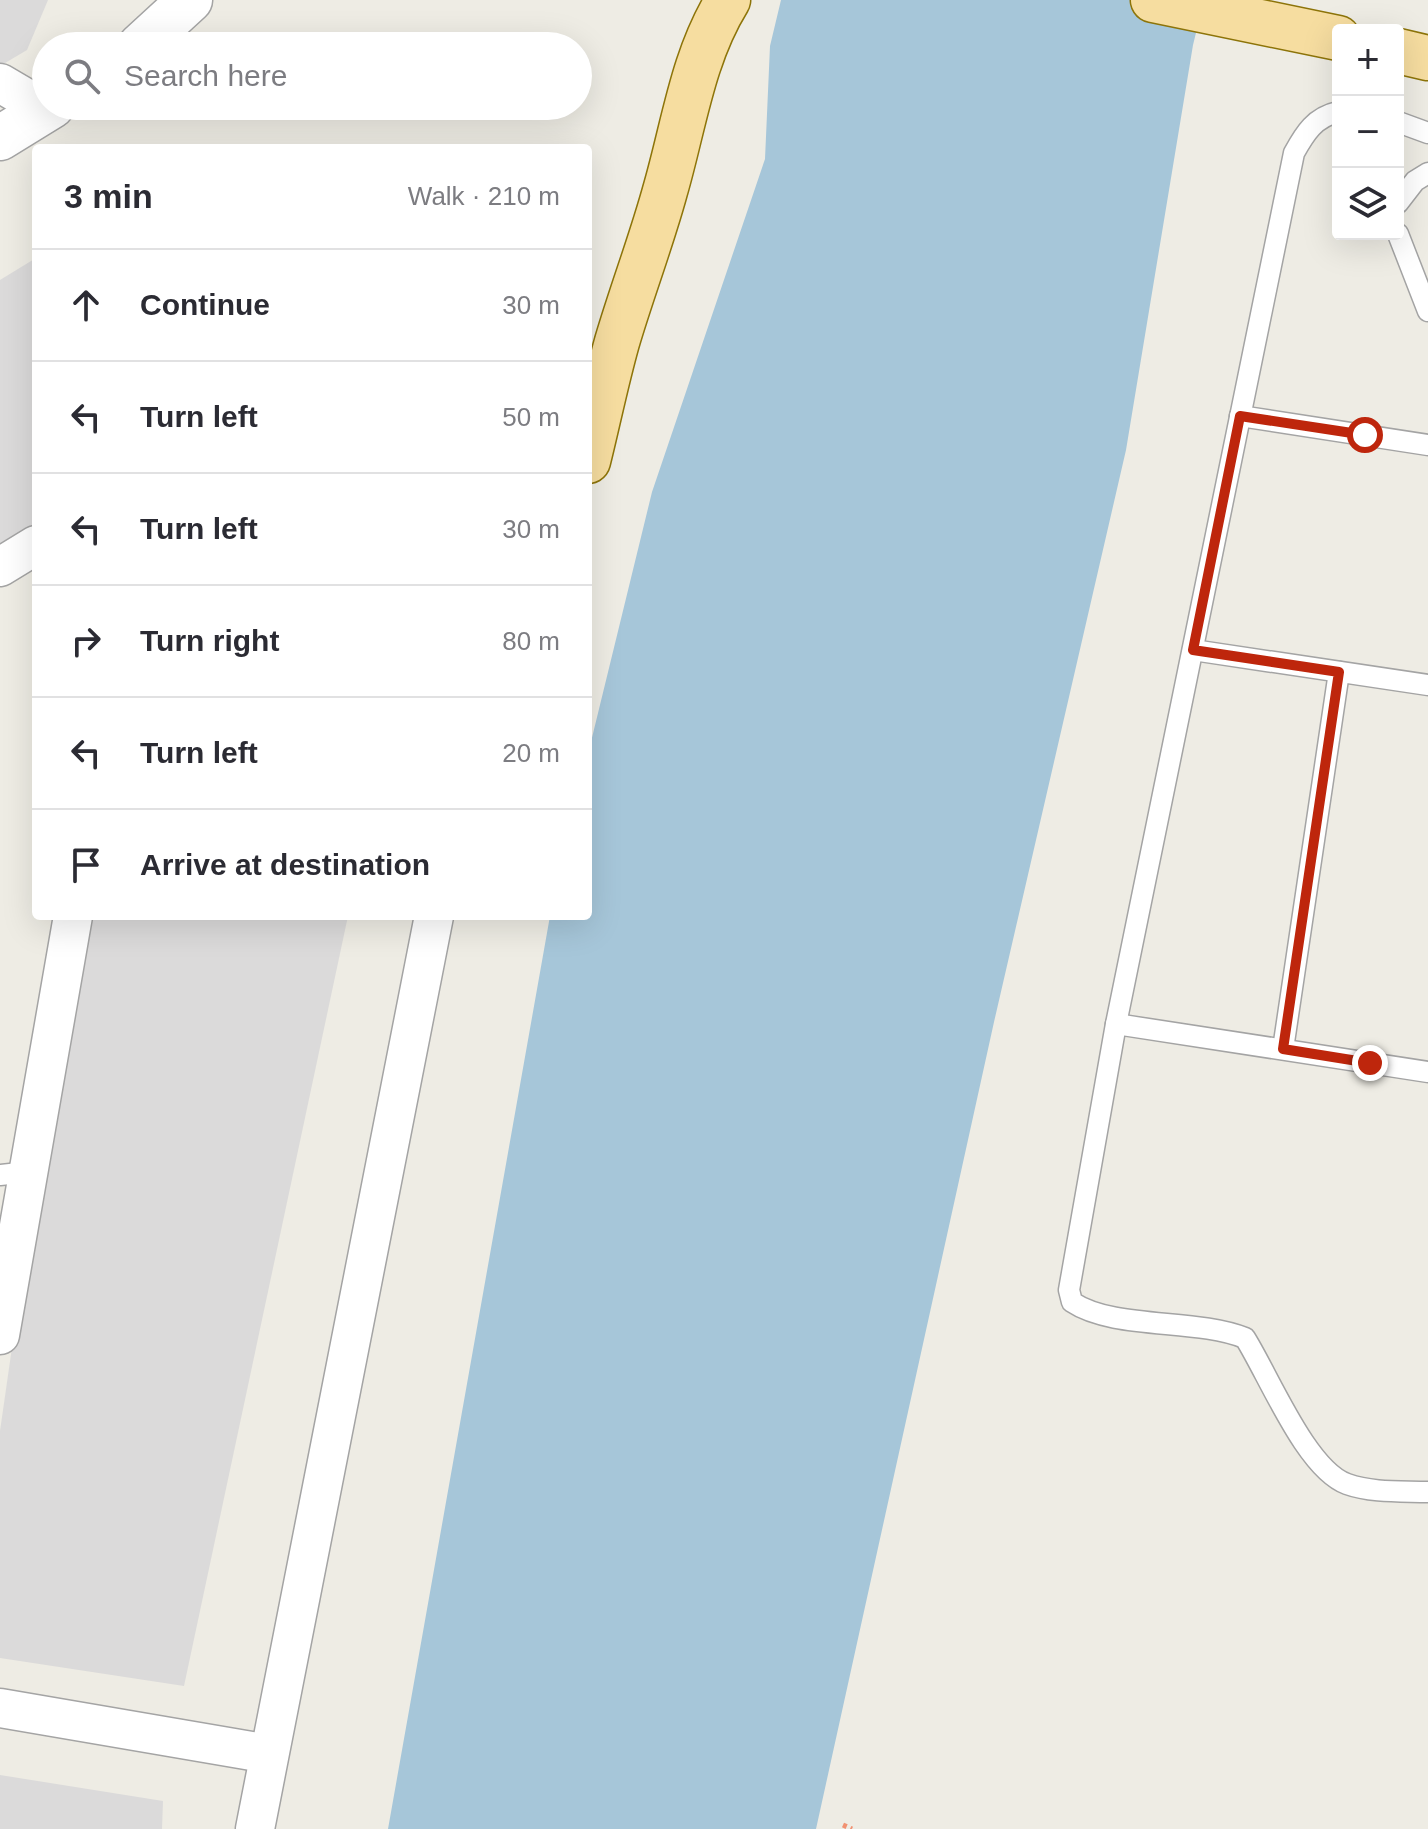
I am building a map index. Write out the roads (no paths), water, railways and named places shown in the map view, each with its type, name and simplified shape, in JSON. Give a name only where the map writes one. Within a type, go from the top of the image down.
[{"type":"main road","points":[[592,445],[617,343],[666,187],[699,63],[728,0]]},
{"type":"main road","points":[[1153,0],[1332,37]]},
{"type":"main road","points":[[1404,52],[1428,58]]},
{"type":"street","points":[[155,32],[190,0]]},
{"type":"street","points":[[0,83],[32,99]]},
{"type":"street","points":[[0,138],[32,118]]},
{"type":"street","points":[[0,567],[32,547]]},
{"type":"street","points":[[0,1335],[14,1173],[72,920]]},
{"type":"street","points":[[255,1829],[433,920]]},
{"type":"street","points":[[0,1708],[269,1754]]},
{"type":"lane","points":[[1332,113],[1325,114],[1305,132],[1294,153],[1116,1024],[1069,1290],[1072,1302],[1083,1309],[1221,1331],[1245,1338],[1311,1454],[1333,1477],[1370,1489],[1428,1492]]},
{"type":"lane","points":[[1404,124],[1428,133]]},
{"type":"lane","points":[[1404,195],[1415,181],[1428,173]]},
{"type":"lane","points":[[1400,240],[1428,311]]},
{"type":"lane","points":[[1240,416],[1428,445]]},
{"type":"lane","points":[[1193,650],[1428,685]]},
{"type":"lane","points":[[1283,1049],[1339,672]]},
{"type":"lane","points":[[1116,1024],[1428,1072]]},
{"type":"water","points":[[781,0],[1204,0],[1193,45],[1126,450],[994,1022],[816,1829],[388,1829],[549,920],[592,920],[592,738],[652,492],[765,159],[770,46]]}]
